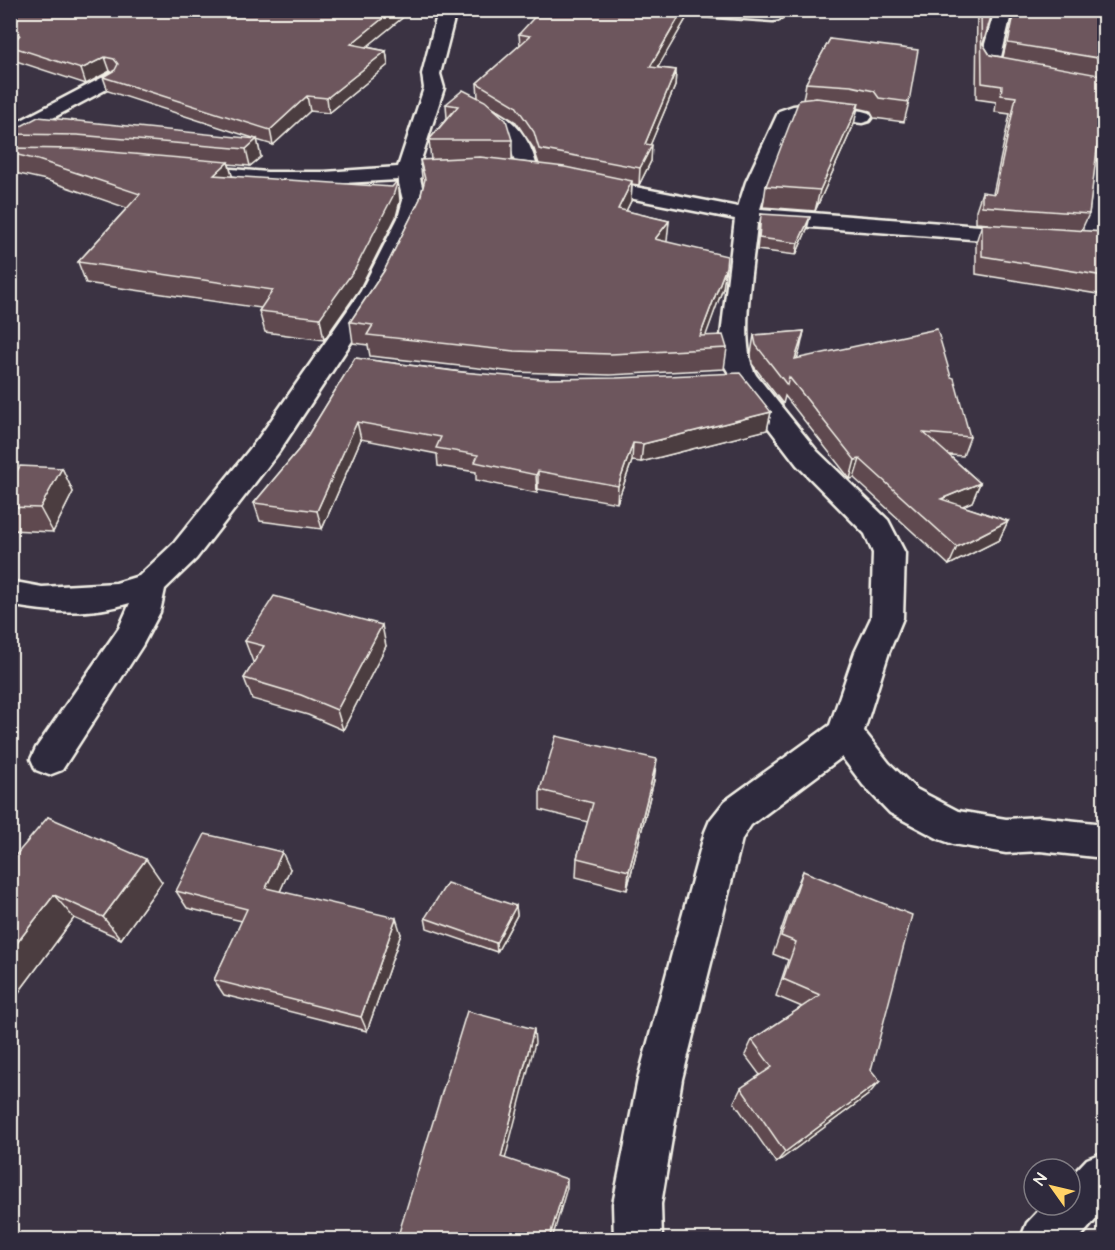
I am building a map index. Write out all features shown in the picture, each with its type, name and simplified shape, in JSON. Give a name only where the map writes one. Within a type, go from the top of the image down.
[{"type":"street","points":[[10,593],[42,599],[84,598],[116,595],[150,584],[185,551],[268,446],[338,363],[409,218],[414,200],[408,171],[434,88],[431,74],[445,19],[444,10]]},
{"type":"street","points":[[686,10],[773,16]]},
{"type":"street","points":[[1004,10],[989,62],[994,66],[1104,84]]},
{"type":"street","points":[[10,135],[111,80]]},
{"type":"street","points":[[434,88],[504,126],[519,139],[525,153],[527,174]]},
{"type":"street","points":[[638,1239],[637,1204],[660,1079],[724,832],[738,813],[845,734],[872,652],[887,618],[889,553],[877,528],[807,458],[745,379],[736,365],[734,335],[747,215],[757,182],[786,115],[804,110],[862,117]]},
{"type":"street","points":[[168,169],[267,178],[325,178],[408,171],[527,174],[747,215],[1099,242],[1104,151]]},
{"type":"street","points":[[712,380],[745,379]]},
{"type":"street","points":[[49,759],[137,629],[149,602],[150,584]]},
{"type":"street","points":[[845,734],[876,774],[903,801],[953,827],[1006,836],[1040,834],[1104,841]]},
{"type":"street","points":[[1044,1239],[1104,1176]]},
{"type":"building","points":[[10,10],[393,10],[351,44],[386,51],[327,98],[307,96],[270,130],[103,77],[115,70],[118,64],[114,59],[105,57],[81,69],[10,46],[10,41],[20,35],[15,28],[10,28]]},
{"type":"building","points":[[541,10],[683,10],[650,67],[676,70],[645,144],[652,145],[640,168],[539,149],[534,132],[516,106],[477,83],[530,36],[519,34]]},
{"type":"building","points":[[981,10],[993,10],[983,44],[990,55],[1104,76],[1104,128],[1099,134],[1089,214],[982,206],[982,192],[995,194],[1016,97],[1001,95],[1002,86],[982,83]]},
{"type":"building","points":[[1015,10],[1104,10],[1104,59],[1008,43]]},
{"type":"building","points":[[830,39],[918,50],[909,102],[879,98],[874,91],[851,86],[806,83]]},
{"type":"building","points":[[463,90],[485,101],[506,120],[512,140],[429,140],[458,106],[446,104]]},
{"type":"building","points":[[816,98],[859,103],[820,190],[766,186],[799,100]]},
{"type":"building","points":[[38,117],[257,139],[246,149],[77,135],[10,134]]},
{"type":"building","points":[[10,148],[75,149],[228,162],[214,175],[392,187],[398,180],[393,196],[355,269],[320,318],[259,311],[273,290],[78,262],[140,194],[10,153]]},
{"type":"building","points":[[480,157],[565,167],[632,181],[618,209],[669,221],[655,239],[727,256],[726,267],[700,336],[723,335],[727,348],[611,354],[514,351],[367,335],[373,325],[350,322],[384,271],[420,199],[425,179],[420,160]]},
{"type":"building","points":[[761,214],[810,217],[798,243],[759,238]]},
{"type":"building","points":[[982,224],[1104,232],[1104,276],[982,256]]},
{"type":"building","points":[[937,329],[951,377],[954,378],[970,437],[924,433],[980,483],[941,499],[1008,521],[957,547],[860,459],[855,460],[789,377],[787,385],[756,345],[754,335],[804,331],[795,359]]},
{"type":"building","points":[[355,358],[461,372],[542,379],[740,373],[771,412],[643,444],[633,443],[618,486],[538,471],[536,475],[475,462],[478,455],[436,448],[441,437],[357,422],[317,511],[254,503],[300,448]]},
{"type":"building","points":[[20,466],[62,468],[40,508],[10,507],[10,482]]},
{"type":"building","points":[[274,596],[382,625],[337,710],[301,695],[244,678],[264,646],[245,641]]},
{"type":"building","points":[[556,736],[657,759],[629,871],[577,858],[593,803],[540,790]]},
{"type":"building","points":[[48,817],[146,859],[103,917],[54,895],[10,952],[10,862]]},
{"type":"building","points":[[205,834],[282,852],[266,888],[396,918],[361,1017],[214,980],[247,909],[176,891]]},
{"type":"building","points":[[803,871],[912,915],[871,1070],[880,1081],[785,1152],[741,1088],[772,1067],[752,1040],[820,995],[783,979],[796,942],[781,936]]},
{"type":"building","points":[[447,883],[516,906],[496,943],[425,918]]},
{"type":"building","points":[[467,1011],[534,1029],[501,1157],[567,1179],[549,1239],[397,1239]]}]
